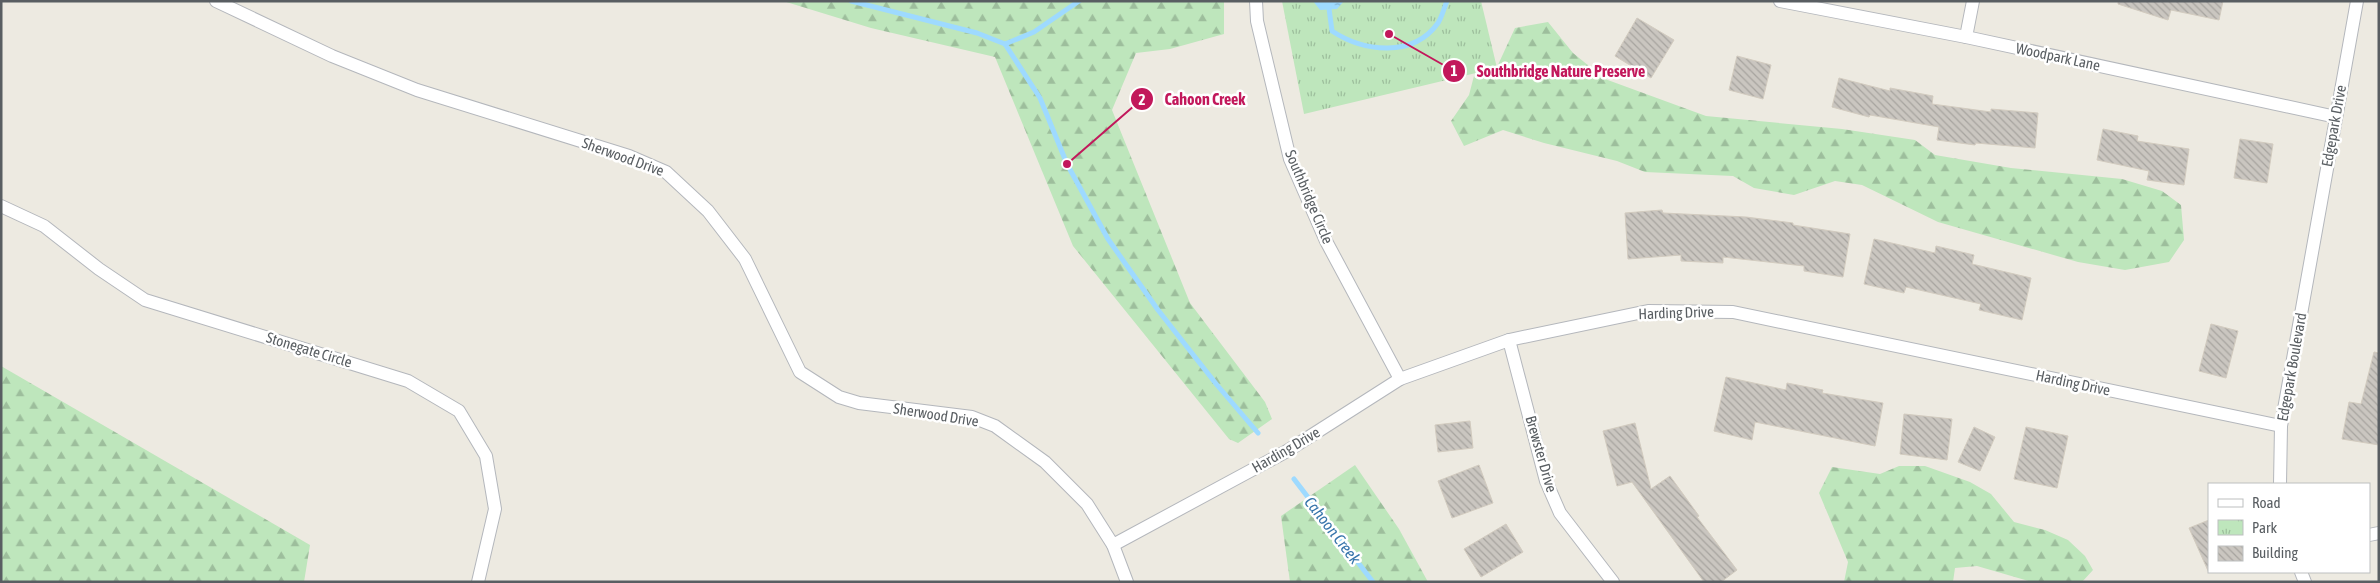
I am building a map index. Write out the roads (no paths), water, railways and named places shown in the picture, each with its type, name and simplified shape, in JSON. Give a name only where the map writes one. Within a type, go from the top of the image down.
[{"type":"street","name":"Sherwood Drive","points":[[216,1],[332,56],[417,90],[629,156],[666,172],[708,211],[745,259],[800,372],[839,397],[859,403],[972,417],[995,426],[1044,462],[1087,504],[1113,544],[1127,582]]},
{"type":"street","name":"Southbridge Circle","points":[[1256,1],[1258,21],[1290,159],[1326,241],[1400,379]]},
{"type":"street","name":"Woodpark Lane","points":[[1780,1],[1966,37],[2336,117]]},
{"type":"street","points":[[1966,37],[1973,1]]},
{"type":"street","name":"Edgepark Drive","points":[[2312,251],[2357,1]]},
{"type":"street","name":"Stonegate Circle","points":[[1,206],[44,226],[99,269],[145,300],[408,381],[459,411],[486,456],[495,509],[478,582]]},
{"type":"street","name":"Edgepark Boulevard","points":[[2280,483],[2281,426],[2312,251]]},
{"type":"street","name":"Harding Drive","points":[[1113,544],[1287,451],[1400,379],[1509,340],[1648,311],[1733,312],[2281,426]]},
{"type":"street","name":"Brewster Drive","points":[[1509,340],[1546,481],[1560,513],[1613,582]]},
{"type":"water","points":[[1313,1],[1344,1],[1337,9],[1320,10]]},
{"type":"waterway","name":"Cahoon Creek","points":[[851,1],[977,33],[1005,44],[1040,98],[1067,164],[1108,239],[1158,310],[1217,385],[1258,433]]},
{"type":"waterway","points":[[1005,44],[1034,32],[1079,1]]},
{"type":"waterway","points":[[1328,1],[1332,31],[1359,44],[1388,48],[1415,42],[1428,34],[1438,23],[1447,1]]},
{"type":"waterway","name":"Cahoon Creek","points":[[1294,479],[1373,582]]},
{"type":"place","name":"Southbridge Nature Preserve","points":[[1389,34]]},
{"type":"place","name":"Cahoon Creek","points":[[1067,164]]}]
